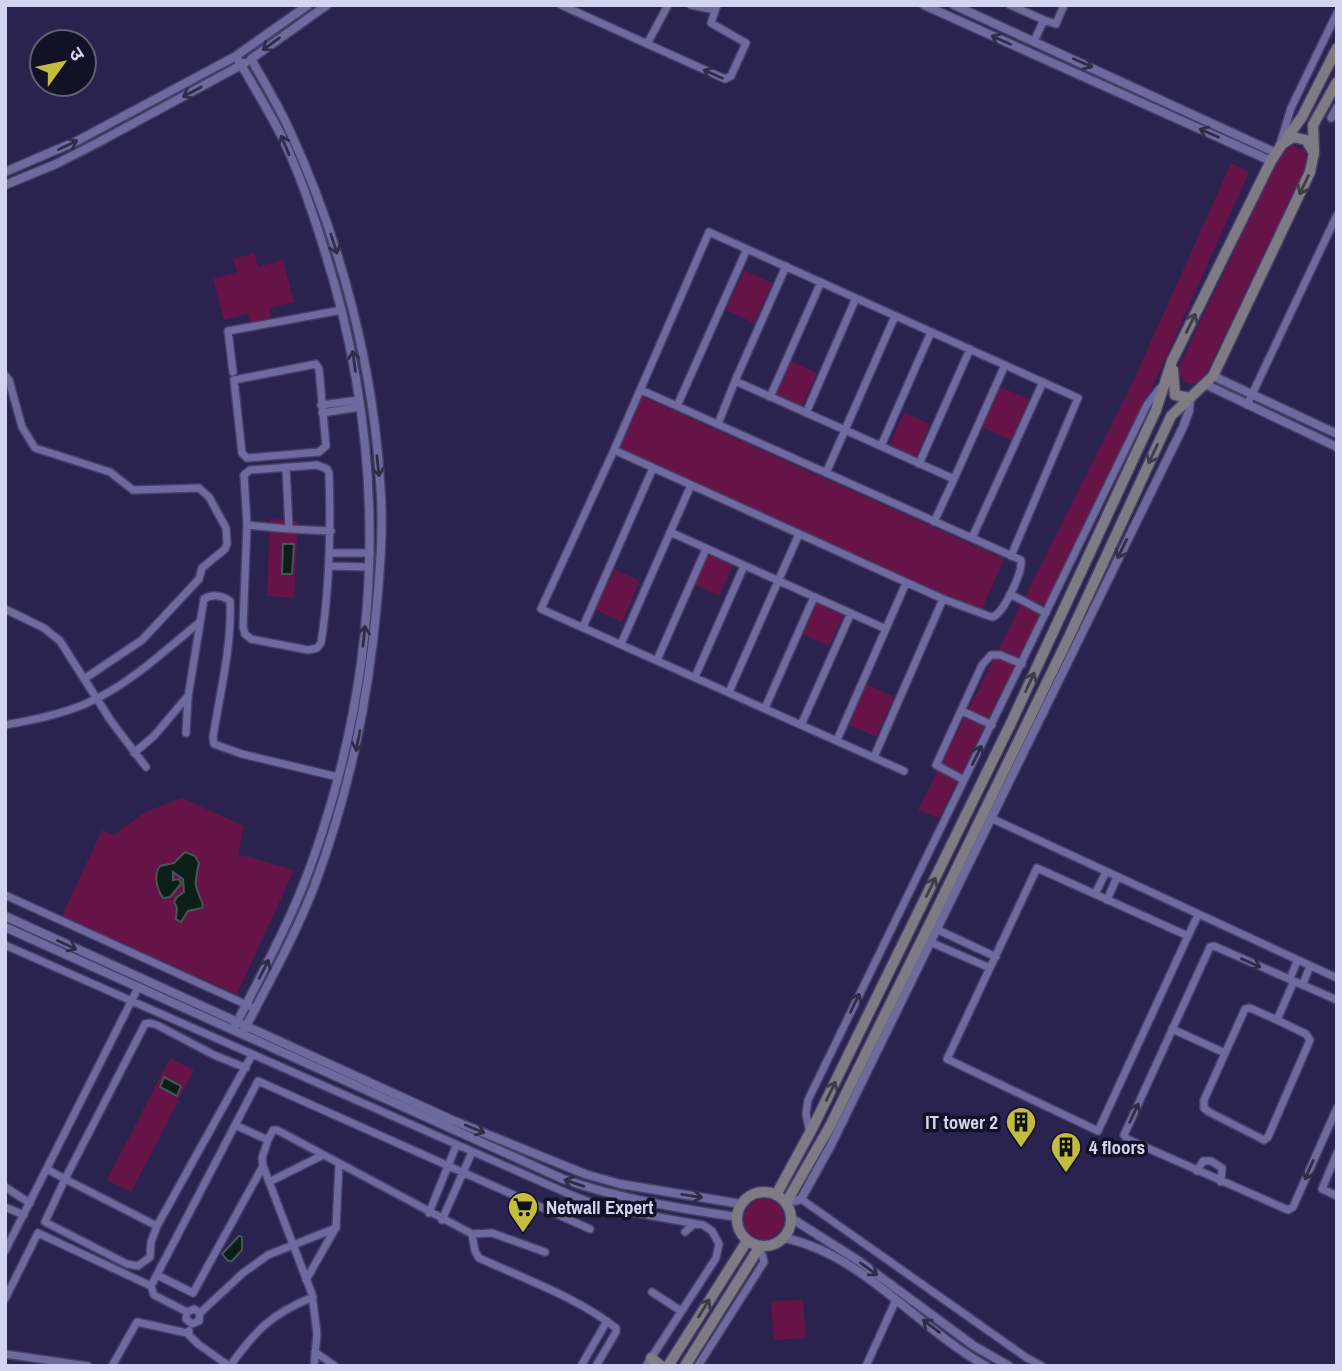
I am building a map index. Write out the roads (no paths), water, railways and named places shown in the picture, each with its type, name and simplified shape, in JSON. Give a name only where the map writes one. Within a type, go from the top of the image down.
[{"type":"main road","points":[[776,1195],[810,1133],[1012,723],[1156,410],[1177,350],[1277,152],[1302,117],[1337,48]]},
{"type":"main road","points":[[685,1366],[758,1249],[778,1243],[790,1229],[792,1218],[788,1201],[915,963],[987,817],[1171,416],[1209,380],[1310,172],[1314,153],[1313,125],[1337,82]]},
{"type":"main road","points":[[1277,152],[1293,137],[1306,140],[1314,153]]},
{"type":"main road","points":[[1177,350],[1171,374],[1172,387],[1175,395],[1190,398]]},
{"type":"main road","points":[[758,1249],[747,1241],[739,1230],[737,1217],[741,1204],[746,1198],[758,1193],[776,1195],[788,1201]]},
{"type":"main road","points":[[668,1366],[747,1241]]},
{"type":"main road","points":[[648,1362],[661,1366]]},
{"type":"street","points":[[5,172],[77,141],[236,57],[308,5]]},
{"type":"street","points":[[5,185],[56,164],[242,66],[327,5]]},
{"type":"street","points":[[561,5],[727,79],[731,76],[746,43],[712,25],[710,22],[716,8],[691,5]]},
{"type":"street","points":[[647,44],[668,5]]},
{"type":"street","points":[[923,5],[1277,152]]},
{"type":"street","points":[[954,5],[1277,152]]},
{"type":"street","points":[[1010,5],[1056,24],[1064,5]]},
{"type":"street","points":[[1277,152],[1291,108],[1337,13]]},
{"type":"street","points":[[1034,41],[1044,20]]},
{"type":"street","points":[[1328,32],[1337,37]]},
{"type":"street","points":[[239,1028],[256,1009],[292,938],[336,824],[352,768],[375,632],[380,569],[381,498],[365,359],[348,288],[328,225],[288,126],[246,50]]},
{"type":"street","points":[[236,57],[281,136],[291,159],[313,213],[342,310],[353,351],[360,403],[369,485],[370,553],[357,698],[338,777],[312,864],[246,1005],[239,1028]]},
{"type":"street","points":[[1331,118],[1337,107]]},
{"type":"street","points":[[1247,405],[1337,215]]},
{"type":"street","points":[[904,771],[541,609],[709,232],[1078,398],[1011,555]]},
{"type":"street","points":[[677,406],[747,249]]},
{"type":"street","points":[[718,424],[786,266]]},
{"type":"street","points":[[770,397],[821,282]]},
{"type":"street","points":[[806,413],[856,298]]},
{"type":"street","points":[[233,372],[228,331],[342,310]]},
{"type":"street","points":[[826,473],[895,316]]},
{"type":"street","points":[[881,446],[932,332]]},
{"type":"street","points":[[919,464],[970,349]]},
{"type":"street","points":[[316,364],[319,369],[322,409],[326,446],[323,450],[247,458],[242,453],[234,380],[316,364]]},
{"type":"street","points":[[934,522],[1005,365]]},
{"type":"street","points":[[5,375],[9,380],[22,426],[35,448],[110,472],[133,490],[199,488],[209,497],[226,528],[228,544],[225,549],[202,568],[199,579],[159,624],[142,640],[84,679]]},
{"type":"street","points":[[1209,380],[1252,395],[1337,434]]},
{"type":"street","points":[[1209,380],[1247,405],[1337,447]]},
{"type":"street","points":[[735,381],[954,479]]},
{"type":"street","points":[[972,538],[1043,382]]},
{"type":"street","points":[[810,1133],[806,1114],[808,1100],[1147,405],[1163,385]]},
{"type":"street","points":[[614,450],[943,600],[993,617],[1002,611],[1023,564],[1011,555],[640,390]]},
{"type":"street","points":[[788,1201],[802,1199],[831,1144],[915,963],[930,942],[987,817],[1183,427],[1190,398]]},
{"type":"street","points":[[322,409],[360,403]]},
{"type":"street","points":[[317,465],[327,469],[329,474],[331,531],[328,595],[319,646],[308,650],[251,639],[245,634],[243,627],[246,472],[286,467],[317,465]]},
{"type":"street","points":[[286,467],[289,529]]},
{"type":"street","points":[[583,627],[653,468]]},
{"type":"street","points":[[621,644],[691,485]]},
{"type":"street","points":[[247,525],[331,531]]},
{"type":"street","points":[[670,532],[886,629]]},
{"type":"street","points":[[729,692],[799,534]]},
{"type":"street","points":[[657,660],[706,548]]},
{"type":"street","points":[[330,553],[370,553]]},
{"type":"street","points":[[329,566],[369,567]]},
{"type":"street","points":[[695,677],[744,566]]},
{"type":"street","points":[[837,740],[906,583]]},
{"type":"street","points":[[1010,594],[1046,613]]},
{"type":"street","points":[[186,733],[188,697],[204,598],[223,596],[230,601],[228,640],[214,744],[243,754],[338,777]]},
{"type":"street","points":[[765,708],[814,597]]},
{"type":"street","points":[[874,757],[943,600]]},
{"type":"street","points":[[5,609],[53,634],[69,653],[96,698],[146,767]]},
{"type":"street","points":[[802,725],[851,613]]},
{"type":"street","points":[[5,725],[50,716],[96,698],[139,672],[200,621]]},
{"type":"street","points":[[964,780],[936,765],[987,657],[1000,655],[1021,664]]},
{"type":"street","points":[[134,753],[154,736],[188,697]]},
{"type":"street","points":[[962,711],[992,724]]},
{"type":"street","points":[[987,817],[1337,978]]},
{"type":"street","points":[[1188,936],[1037,868],[947,1059],[1098,1131],[1198,915]]},
{"type":"street","points":[[1095,894],[1106,872]]},
{"type":"street","points":[[1107,900],[1117,877]]},
{"type":"street","points":[[5,895],[256,1009]]},
{"type":"street","points":[[5,916],[563,1179],[606,1194],[650,1204],[737,1217]]},
{"type":"street","points":[[5,927],[138,988],[585,1174],[629,1186],[741,1204]]},
{"type":"street","points":[[936,929],[996,957]]},
{"type":"street","points":[[930,942],[990,968]]},
{"type":"street","points":[[5,945],[456,1146],[602,1207],[694,1224],[712,1231],[719,1244],[719,1251],[648,1362]]},
{"type":"street","points":[[1337,1000],[1293,977],[1212,946],[1124,1135],[1127,1139],[1221,1182],[1290,1209],[1337,1108]]},
{"type":"street","points":[[1278,1020],[1297,961]]},
{"type":"street","points":[[1303,984],[1310,967]]},
{"type":"street","points":[[5,1251],[138,988]]},
{"type":"street","points":[[1250,1008],[1278,1020],[1306,1034],[1310,1040],[1268,1137],[1264,1140],[1204,1108],[1204,1100],[1245,1009],[1250,1008]]},
{"type":"street","points":[[246,1068],[156,1025],[145,1024],[45,1222],[127,1264],[138,1266],[150,1257],[151,1242],[157,1226],[246,1068],[252,1055]]},
{"type":"street","points":[[1172,1028],[1225,1053]]},
{"type":"street","points":[[201,1048],[207,1035]]},
{"type":"street","points":[[151,1286],[258,1081],[590,1229]]},
{"type":"street","points":[[235,1125],[268,1140]]},
{"type":"street","points":[[314,1366],[317,1334],[313,1297],[263,1166],[262,1158],[273,1130],[472,1234],[492,1233],[544,1252]]},
{"type":"street","points":[[429,1213],[456,1146]]},
{"type":"street","points":[[442,1220],[472,1152]]},
{"type":"street","points":[[1337,1153],[1322,1189],[1337,1196]]},
{"type":"street","points":[[268,1182],[323,1155]]},
{"type":"street","points":[[1197,1171],[1203,1161],[1211,1161],[1223,1168],[1221,1182]]},
{"type":"street","points":[[306,1280],[336,1228],[339,1163]]},
{"type":"street","points":[[157,1275],[193,1293],[263,1166]]},
{"type":"street","points":[[47,1169],[157,1226]]},
{"type":"street","points":[[5,1187],[30,1203]]},
{"type":"street","points":[[602,1207],[606,1194]]},
{"type":"street","points":[[802,1199],[1042,1366]]},
{"type":"street","points":[[5,1207],[24,1215]]},
{"type":"street","points":[[792,1218],[859,1261],[974,1346],[1009,1366]]},
{"type":"street","points":[[685,1232],[694,1224]]},
{"type":"street","points":[[187,1333],[192,1324],[199,1321],[200,1313],[243,1273],[268,1255],[336,1228]]},
{"type":"street","points":[[5,1299],[38,1233],[151,1286],[154,1295],[187,1312]]},
{"type":"street","points":[[472,1234],[479,1258],[583,1306],[616,1328],[596,1366]]},
{"type":"street","points":[[785,1238],[808,1243],[837,1257],[986,1366]]},
{"type":"street","points":[[698,1366],[764,1262],[758,1249]]},
{"type":"street","points":[[652,1292],[681,1311]]},
{"type":"street","points":[[112,1366],[137,1322],[187,1333],[198,1345],[229,1366],[255,1332],[286,1307],[313,1297]]},
{"type":"street","points":[[866,1366],[896,1300]]},
{"type":"street","points":[[187,1312],[194,1309],[200,1313]]},
{"type":"street","points":[[187,1312],[186,1319],[192,1324]]},
{"type":"street","points":[[581,1366],[607,1321]]},
{"type":"street","points":[[315,1352],[335,1366]]},
{"type":"street","points":[[5,1354],[88,1366]]},
{"type":"place","name":"IT tower 2","points":[[1021,1149]]},
{"type":"place","name":"4 floors","points":[[1066,1174]]},
{"type":"place","name":"Netwall Expert","points":[[523,1234]]}]
